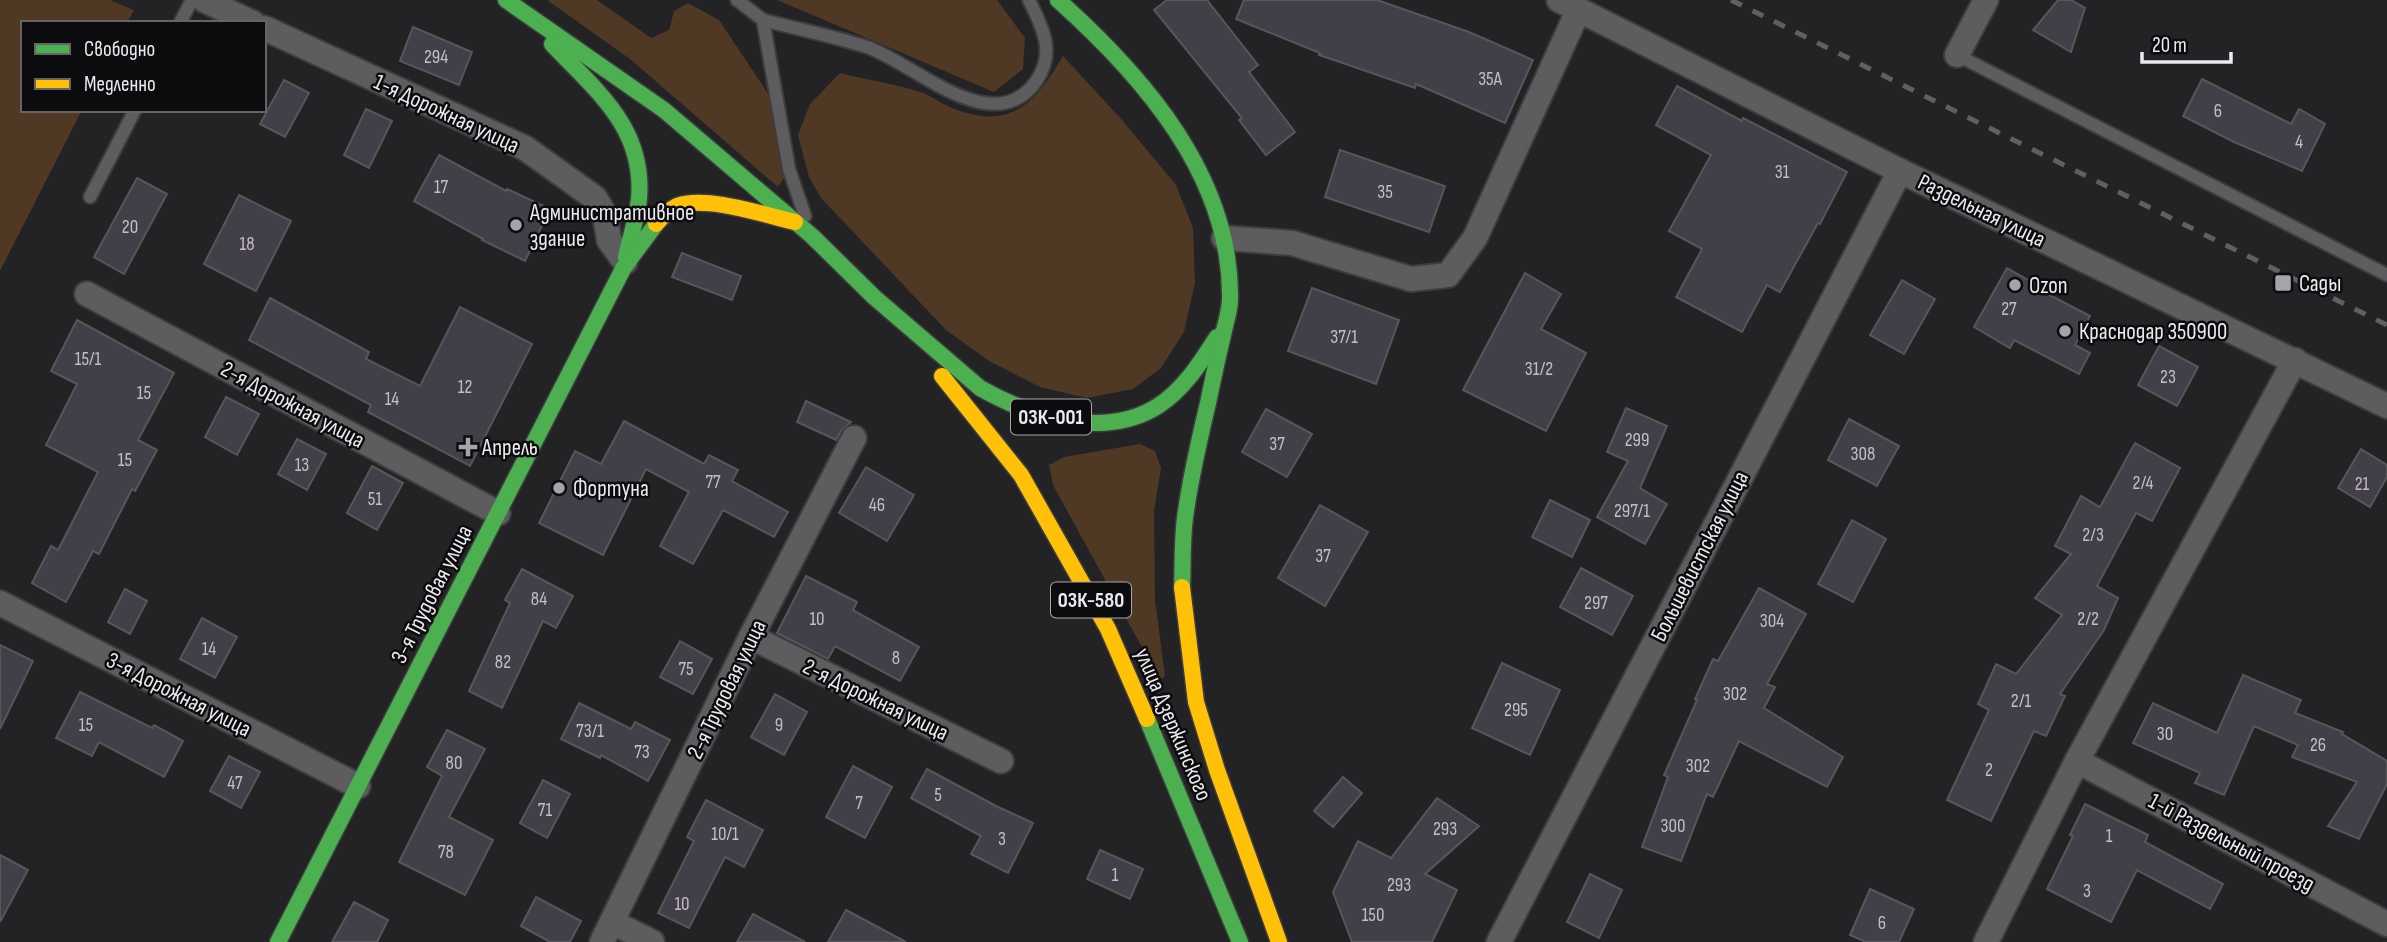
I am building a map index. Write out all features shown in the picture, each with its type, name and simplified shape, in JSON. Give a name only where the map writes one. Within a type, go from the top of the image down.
[{"type":"main road","name":"03К-001","points":[[510,3],[664,110],[812,236],[874,297],[980,388],[997,399],[1052,418],[1118,421],[1149,411],[1171,396],[1206,354],[1226,324],[1230,301],[1229,277],[1223,238],[1206,184],[1182,136],[1142,83],[1058,0]]},
{"type":"main road","name":"03К-001","points":[[1071,0],[1080,19]]},
{"type":"main road","name":"03К-001","points":[[510,3],[620,117],[636,153],[639,198],[625,265]]},
{"type":"main road","name":"03К-001","points":[[625,265],[660,220],[677,207],[705,203],[795,222]]},
{"type":"main road","name":"3-я Трудовая улица","points":[[278,942],[625,265]]},
{"type":"main road","name":"улица Дзержинского","points":[[874,297],[1021,475],[1108,629],[1178,789],[1240,942]]},
{"type":"main road","name":"улица Дзержинского","points":[[1226,324],[1197,452],[1185,520],[1182,597],[1196,702],[1217,770],[1279,942]]},
{"type":"street","points":[[204,0],[249,21]]},
{"type":"street","points":[[1957,55],[1986,0]]},
{"type":"street","name":"Раздельная улица","points":[[1223,238],[1292,243],[1411,279],[1448,275],[1475,237],[1568,5],[1900,171],[2387,406]]},
{"type":"street","name":"1-я Дорожная улица","points":[[266,29],[525,148],[595,198],[605,215],[609,240],[625,265]]},
{"type":"street","name":"Большевистская улица","points":[[1499,942],[1900,171]]},
{"type":"street","name":"2-я Дорожная улица","points":[[87,294],[498,513]]},
{"type":"street","points":[[1986,942],[2077,761],[2295,360]]},
{"type":"street","name":"2-я Трудовая улица","points":[[608,932],[751,637],[854,438]]},
{"type":"street","name":"3-я Дорожная улица","points":[[0,603],[358,786]]},
{"type":"street","name":"2-я Дорожная улица","points":[[751,637],[1001,761]]},
{"type":"street","name":"1-й Раздельный проезд","points":[[2077,761],[2387,924]]},
{"type":"street","points":[[2382,942],[2387,931]]},
{"type":"street","points":[[608,932],[652,942]]},
{"type":"lane","points":[[181,21],[192,0]]},
{"type":"lane","points":[[737,0],[763,20],[867,47],[966,99],[987,105],[1000,104],[1021,95],[1029,89],[1042,69],[1047,45],[1028,0]]},
{"type":"lane","points":[[763,20],[789,169],[812,236]]},
{"type":"lane","points":[[1957,55],[2387,275]]},
{"type":"lane","points":[[90,197],[134,112]]},
{"type":"shaded area","points":[[0,0],[110,0],[134,10],[128,21],[21,21],[21,112],[81,112],[0,271]]},
{"type":"shaded area","points":[[547,0],[597,0],[651,38],[669,30],[674,11],[688,3],[719,20],[769,95],[784,178],[778,187],[630,59]]},
{"type":"shaded area","points":[[777,0],[997,0],[1025,38],[1023,69],[994,92]]},
{"type":"shaded area","points":[[1063,56],[1122,120],[1176,185],[1193,228],[1195,283],[1184,332],[1161,368],[1133,389],[1087,398],[1040,387],[989,361],[946,330],[821,198],[809,177],[798,135],[810,104],[840,73],[913,90],[957,110],[994,116],[1008,114],[1033,98]]},
{"type":"shaded area","points":[[1140,444],[1155,451],[1161,468],[1154,511],[1155,600],[1165,676],[1160,680],[1053,485],[1049,465],[1064,457]]},
{"type":"building","points":[[1167,0],[1207,0],[1258,65],[1249,72],[1295,132],[1266,155],[1239,120],[1242,118],[1154,10]]},
{"type":"building","points":[[1244,0],[1377,0],[1469,32],[1533,60],[1505,123],[1416,84],[1415,88],[1319,55],[1320,53],[1236,19]]},
{"type":"building","points":[[2058,0],[2071,0],[2085,8],[2071,52],[2033,30]]},
{"type":"building","points":[[413,27],[472,52],[459,85],[400,61]]},
{"type":"building","points":[[2202,79],[2291,124],[2299,109],[2325,124],[2302,171],[2234,142],[2183,116]]},
{"type":"building","points":[[284,80],[309,93],[285,137],[260,124]]},
{"type":"building","points":[[1677,86],[1847,172],[1780,292],[1767,285],[1742,332],[1676,297],[1702,249],[1669,231],[1711,155],[1656,125]]},
{"type":"building","points":[[366,109],[392,121],[369,168],[344,155]]},
{"type":"building","points":[[1340,150],[1445,186],[1429,232],[1325,197]]},
{"type":"building","points":[[439,155],[506,191],[507,189],[550,209],[525,261],[414,201]]},
{"type":"building","points":[[137,178],[167,194],[124,274],[94,257]]},
{"type":"building","points":[[239,195],[291,221],[256,291],[204,264]]},
{"type":"building","points":[[682,253],[741,276],[732,300],[672,277]]},
{"type":"building","points":[[2007,268],[2044,289],[2042,291],[2090,316],[2075,345],[2090,353],[2079,374],[2014,340],[2010,348],[1974,327]]},
{"type":"building","points":[[1525,273],[1561,294],[1541,329],[1586,353],[1546,431],[1463,390]]},
{"type":"building","points":[[1902,280],[1935,299],[1904,354],[1870,335]]},
{"type":"building","points":[[1312,288],[1399,320],[1376,384],[1288,351]]},
{"type":"building","points":[[270,298],[369,352],[366,359],[420,386],[460,307],[532,344],[470,466],[368,412],[371,405],[249,340]]},
{"type":"building","points":[[77,320],[174,373],[138,440],[157,450],[135,491],[132,489],[99,554],[93,551],[66,602],[32,583],[51,546],[58,550],[98,472],[46,445],[77,384],[51,371]]},
{"type":"building","points":[[2159,346],[2198,367],[2177,406],[2138,385]]},
{"type":"building","points":[[226,397],[259,414],[237,455],[205,437]]},
{"type":"building","points":[[806,401],[851,422],[836,440],[797,422]]},
{"type":"building","points":[[1626,408],[1667,426],[1640,488],[1667,504],[1645,544],[1597,517],[1628,461],[1607,452]]},
{"type":"building","points":[[1266,409],[1312,434],[1287,477],[1242,452]]},
{"type":"building","points":[[1849,419],[1899,446],[1877,486],[1828,460]]},
{"type":"building","points":[[624,421],[704,464],[709,455],[738,470],[732,481],[788,512],[774,537],[723,510],[693,564],[660,546],[689,492],[646,469],[603,555],[539,523],[575,451],[601,464]]},
{"type":"building","points":[[297,439],[326,454],[307,490],[278,474]]},
{"type":"building","points":[[2135,443],[2180,468],[2152,521],[2136,513],[2097,586],[2118,598],[2104,630],[2060,694],[2065,696],[2046,736],[2034,731],[1991,821],[1947,800],[1989,710],[1978,704],[1996,664],[2016,674],[2062,615],[2035,598],[2071,554],[2055,546],[2081,496],[2100,507]]},
{"type":"building","points":[[2361,449],[2387,465],[2387,477],[2370,507],[2338,488]]},
{"type":"building","points":[[372,466],[403,483],[377,530],[347,513]]},
{"type":"building","points":[[866,467],[914,495],[887,541],[839,513]]},
{"type":"building","points":[[1550,500],[1590,520],[1572,557],[1532,537]]},
{"type":"building","points":[[1320,505],[1368,532],[1325,606],[1278,578]]},
{"type":"building","points":[[1852,520],[1886,539],[1853,602],[1818,584]]},
{"type":"building","points":[[1581,568],[1633,596],[1612,635],[1560,607]]},
{"type":"building","points":[[522,569],[573,596],[556,628],[543,621],[502,708],[469,691],[510,603],[505,600]]},
{"type":"building","points":[[806,576],[857,602],[853,610],[919,647],[900,681],[835,646],[828,659],[777,633]]},
{"type":"building","points":[[1759,588],[1806,614],[1767,684],[1775,687],[1764,708],[1843,757],[1827,787],[1739,741],[1713,797],[1707,794],[1681,861],[1642,847],[1668,777],[1664,775],[1713,659],[1718,661]]},
{"type":"building","points":[[125,589],[147,601],[130,634],[108,622]]},
{"type":"building","points":[[202,618],[237,637],[215,678],[180,659]]},
{"type":"building","points":[[680,641],[712,659],[693,694],[660,677]]},
{"type":"building","points":[[0,645],[33,661],[0,729]]},
{"type":"building","points":[[1502,663],[1560,690],[1530,755],[1472,728]]},
{"type":"building","points":[[2243,675],[2301,700],[2295,713],[2343,732],[2342,734],[2387,761],[2387,784],[2359,839],[2328,826],[2357,782],[2292,757],[2298,745],[2254,726],[2224,795],[2195,783],[2200,773],[2133,743],[2153,703],[2217,733]]},
{"type":"building","points":[[80,692],[183,741],[164,777],[99,742],[92,756],[56,738]]},
{"type":"building","points":[[775,694],[807,712],[784,755],[751,737]]},
{"type":"building","points":[[579,703],[631,729],[635,722],[670,740],[648,781],[601,755],[600,758],[561,739]]},
{"type":"building","points":[[447,730],[485,749],[449,817],[493,840],[465,895],[399,862],[442,776],[427,767]]},
{"type":"building","points":[[229,756],[260,772],[241,808],[210,791]]},
{"type":"building","points":[[853,766],[892,787],[865,838],[826,817]]},
{"type":"building","points":[[927,769],[1033,823],[1008,873],[971,854],[981,836],[911,798]]},
{"type":"building","points":[[1343,777],[1362,793],[1333,827],[1314,811]]},
{"type":"building","points":[[543,780],[570,794],[547,838],[520,823]]},
{"type":"building","points":[[1437,798],[1479,826],[1425,874],[1457,890],[1432,942],[1352,942],[1333,892],[1358,841],[1391,858]]},
{"type":"building","points":[[706,800],[763,830],[744,867],[725,857],[689,928],[658,913],[694,841],[687,837]]},
{"type":"building","points":[[2085,804],[2148,835],[2145,842],[2223,884],[2210,909],[2137,870],[2111,922],[2047,889],[2073,836],[2070,835]]},
{"type":"building","points":[[1100,850],[1143,869],[1130,899],[1087,879]]},
{"type":"building","points":[[0,855],[28,870],[0,922]]},
{"type":"building","points":[[1590,874],[1622,890],[1599,938],[1567,922]]},
{"type":"building","points":[[1870,889],[1914,909],[1899,942],[1866,942],[1850,935]]},
{"type":"building","points":[[536,897],[581,921],[570,942],[550,942],[521,926]]},
{"type":"building","points":[[354,902],[388,920],[377,942],[332,942]]},
{"type":"building","points":[[846,910],[906,942],[828,942]]},
{"type":"building","points":[[753,914],[805,942],[737,942]]},
{"type":"railway","points":[[1731,0],[2387,325]]},
{"type":"traffic: fast","points":[[506,0],[664,110],[812,236],[874,297],[980,388],[1000,398],[1022,408],[1068,421],[1115,422],[1137,416],[1158,406],[1176,392],[1217,337]]},
{"type":"traffic: fast","points":[[1058,0],[1121,62],[1177,132],[1199,171],[1216,211],[1227,254],[1229,307],[1189,489],[1184,527],[1182,587]]},
{"type":"traffic: fast","points":[[552,44],[614,112],[634,151],[639,174],[639,199],[626,257]]},
{"type":"traffic: fast","points":[[278,942],[624,267],[656,224]]},
{"type":"traffic: fast","points":[[1147,719],[1240,942]]},
{"type":"traffic: slow","points":[[656,224],[677,206],[689,203],[736,207],[795,222]]},
{"type":"traffic: slow","points":[[942,376],[1021,475],[1108,629],[1147,719]]},
{"type":"traffic: slow","points":[[1182,587],[1196,702],[1217,770],[1279,942]]},
{"type":"place","name":"Административное здание","points":[[516,225]]},
{"type":"place","name":"Сады","points":[[2283,283]]},
{"type":"place","name":"Ozon","points":[[2015,285]]},
{"type":"place","name":"Краснодар 350900","points":[[2065,331]]},
{"type":"place","name":"Апрель","points":[[468,447]]},
{"type":"place","name":"Фортуна","points":[[559,488]]}]
